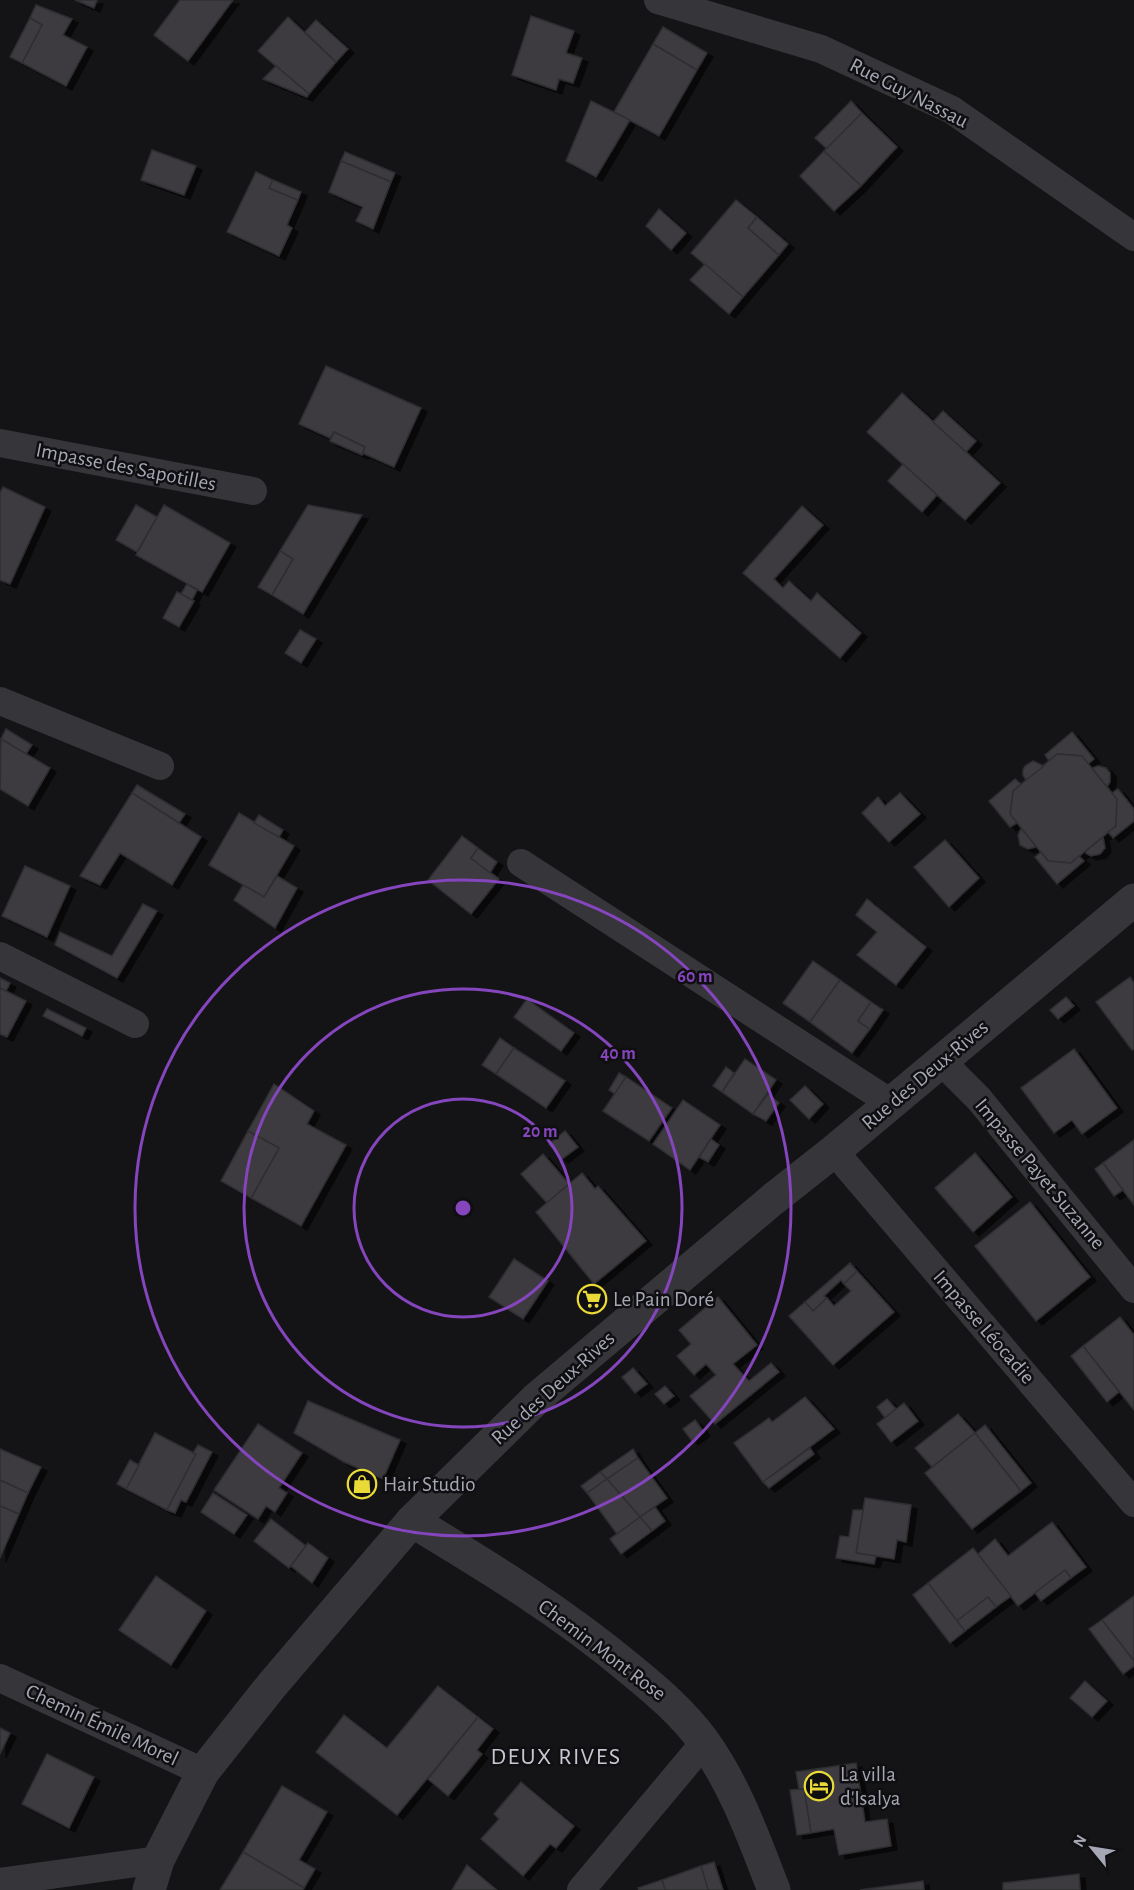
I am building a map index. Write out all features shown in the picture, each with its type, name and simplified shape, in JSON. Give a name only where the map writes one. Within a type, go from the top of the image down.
[{"type":"street","name":"Rue Guy Nassau","points":[[658,0],[821,49],[952,110],[1134,237]]},
{"type":"street","name":"Impasse des Sapotilles","points":[[0,443],[253,491]]},
{"type":"street","points":[[0,701],[160,766]]},
{"type":"street","points":[[521,863],[891,1103]]},
{"type":"street","name":"Rue des Deux-Rives","points":[[154,1875],[203,1772],[272,1685],[412,1521],[537,1398],[1134,900]]},
{"type":"street","points":[[0,956],[135,1024]]},
{"type":"street","name":"Impasse Payet Suzanne","points":[[942,1062],[979,1099],[1134,1289]]},
{"type":"street","name":"Impasse Léocadie","points":[[834,1151],[1134,1503]]},
{"type":"street","name":"Chemin Mont Rose","points":[[412,1521],[508,1580],[598,1642],[671,1702],[704,1743],[742,1808],[774,1890]]},
{"type":"street","name":"Chemin Émile Morel","points":[[0,1678],[203,1772]]},
{"type":"street","points":[[581,1890],[704,1743]]},
{"type":"street","points":[[0,1882],[154,1875]]},
{"type":"building","points":[[75,0],[97,0],[94,8]]},
{"type":"building","points":[[180,0],[233,0],[188,61],[154,35]]},
{"type":"building","points":[[36,5],[72,19],[63,35],[87,47],[66,86],[22,63],[42,25],[30,18]]},
{"type":"building","points":[[531,16],[574,31],[566,53],[582,58],[573,83],[559,79],[556,90],[512,75]]},
{"type":"building","points":[[288,17],[336,62],[309,94],[258,51]]},
{"type":"building","points":[[30,18],[42,25],[22,63],[10,57]]},
{"type":"building","points":[[316,20],[348,49],[336,62],[305,32]]},
{"type":"building","points":[[663,27],[707,53],[697,70],[653,44]]},
{"type":"building","points":[[653,44],[697,70],[659,136],[614,112]]},
{"type":"building","points":[[276,66],[309,94],[307,97],[263,79]]},
{"type":"building","points":[[591,101],[630,120],[596,177],[566,161]]},
{"type":"building","points":[[851,101],[862,113],[827,149],[815,138]]},
{"type":"building","points":[[862,113],[897,147],[861,186],[824,151]]},
{"type":"building","points":[[152,150],[196,166],[184,195],[141,180]]},
{"type":"building","points":[[824,151],[861,186],[834,211],[800,176]]},
{"type":"building","points":[[345,152],[395,173],[391,182],[341,161]]},
{"type":"building","points":[[341,161],[391,182],[373,229],[356,221],[363,207],[329,192]]},
{"type":"building","points":[[256,172],[273,180],[269,188],[298,200],[287,225],[292,228],[279,256],[227,232]]},
{"type":"building","points":[[273,180],[301,192],[298,200],[269,188]]},
{"type":"building","points":[[736,200],[757,217],[748,228],[779,255],[743,297],[691,253]]},
{"type":"building","points":[[659,209],[686,233],[671,250],[646,226]]},
{"type":"building","points":[[757,217],[788,244],[779,255],[748,228]]},
{"type":"building","points":[[705,264],[743,297],[729,314],[690,280]]},
{"type":"building","points":[[326,366],[421,408],[394,467],[362,453],[365,447],[334,432],[330,438],[299,424]]},
{"type":"building","points":[[902,393],[1000,483],[965,520],[867,432]]},
{"type":"building","points":[[943,411],[976,441],[966,452],[933,422]]},
{"type":"building","points":[[334,432],[365,447],[362,455],[330,441]]},
{"type":"building","points":[[903,464],[937,495],[922,512],[888,481]]},
{"type":"building","points":[[3,487],[45,507],[10,584],[0,580],[0,493]]},
{"type":"building","points":[[136,505],[157,517],[137,552],[116,540]]},
{"type":"building","points":[[164,505],[230,543],[202,592],[136,555]]},
{"type":"building","points":[[308,505],[362,515],[303,614],[272,595],[293,559],[280,551]]},
{"type":"building","points":[[802,506],[823,525],[774,579],[783,588],[789,581],[811,601],[817,593],[861,633],[840,658],[743,573]]},
{"type":"building","points":[[280,551],[293,559],[272,595],[258,587]]},
{"type":"building","points":[[187,584],[197,590],[192,600],[181,594]]},
{"type":"building","points":[[177,592],[194,601],[179,627],[163,618]]},
{"type":"building","points":[[300,630],[316,639],[301,663],[285,653]]},
{"type":"building","points":[[6,729],[32,745],[26,754],[1,739]]},
{"type":"building","points":[[1072,732],[1094,759],[1088,764],[1082,756],[1057,754],[1049,761],[1045,755]]},
{"type":"building","points":[[1,739],[50,768],[28,806],[0,789]]},
{"type":"building","points":[[1057,754],[1082,756],[1117,799],[1116,826],[1071,863],[1048,861],[1010,814],[1013,791]]},
{"type":"building","points":[[1033,761],[1044,766],[1026,780],[1023,770]]},
{"type":"building","points":[[1098,766],[1106,768],[1110,773],[1110,782],[1107,787],[1092,768]]},
{"type":"building","points":[[1015,779],[1021,784],[1013,791],[1010,814],[1017,823],[1010,827],[989,801]]},
{"type":"building","points":[[137,785],[185,814],[179,823],[132,793]]},
{"type":"building","points":[[1118,789],[1134,809],[1134,821],[1113,838],[1108,832],[1116,826],[1117,799],[1112,793]]},
{"type":"building","points":[[132,793],[201,837],[172,885],[120,853],[100,885],[80,876]]},
{"type":"building","points":[[900,793],[920,814],[889,842],[862,813],[878,797],[885,806]]},
{"type":"building","points":[[239,813],[294,846],[264,897],[209,865]]},
{"type":"building","points":[[259,815],[283,830],[279,837],[254,823]]},
{"type":"building","points":[[1021,829],[1036,847],[1028,849],[1020,845],[1018,835]]},
{"type":"building","points":[[462,836],[478,848],[471,858],[499,879],[471,914],[428,880]]},
{"type":"building","points":[[1103,837],[1105,848],[1100,854],[1091,856],[1085,852]]},
{"type":"building","points":[[945,840],[979,878],[949,907],[914,867]]},
{"type":"building","points":[[478,848],[497,862],[490,873],[471,858]]},
{"type":"building","points":[[1041,852],[1048,861],[1071,863],[1079,856],[1084,861],[1057,884],[1035,857]]},
{"type":"building","points":[[25,866],[70,886],[47,937],[2,916]]},
{"type":"building","points":[[277,876],[297,888],[275,928],[234,900],[243,885],[264,897]]},
{"type":"building","points":[[867,899],[926,947],[896,985],[857,955],[877,932],[856,915]]},
{"type":"building","points":[[143,904],[157,911],[117,978],[55,945],[60,932],[112,956]]},
{"type":"building","points":[[813,961],[840,980],[810,1022],[783,1003]]},
{"type":"building","points":[[1130,977],[1134,983],[1134,1049],[1132,1050],[1096,1002]]},
{"type":"building","points":[[0,978],[10,983],[6,991],[0,988]]},
{"type":"building","points":[[840,980],[871,1002],[858,1021],[870,1029],[852,1053],[810,1022]]},
{"type":"building","points":[[0,988],[26,1001],[7,1037],[0,1034]]},
{"type":"building","points":[[1066,997],[1074,1006],[1058,1019],[1050,1010]]},
{"type":"building","points":[[527,999],[574,1033],[561,1051],[514,1017]]},
{"type":"building","points":[[871,1002],[883,1010],[870,1029],[858,1021]]},
{"type":"building","points":[[47,1009],[86,1028],[82,1036],[43,1016]]},
{"type":"building","points":[[500,1038],[514,1048],[496,1074],[482,1065]]},
{"type":"building","points":[[514,1048],[565,1081],[546,1108],[496,1074]]},
{"type":"building","points":[[1074,1049],[1117,1108],[1082,1134],[1072,1120],[1054,1133],[1021,1088]]},
{"type":"building","points":[[745,1059],[776,1080],[753,1114],[722,1092]]},
{"type":"building","points":[[726,1067],[734,1073],[722,1092],[713,1086]]},
{"type":"building","points":[[619,1073],[626,1077],[615,1094],[609,1090]]},
{"type":"building","points":[[626,1077],[672,1108],[649,1141],[603,1111]]},
{"type":"building","points":[[274,1084],[314,1111],[307,1124],[346,1145],[301,1226],[251,1198],[279,1148],[248,1131]]},
{"type":"building","points":[[805,1086],[823,1104],[809,1119],[790,1100]]},
{"type":"building","points":[[768,1094],[779,1103],[766,1121],[753,1114]]},
{"type":"building","points":[[683,1100],[720,1125],[690,1170],[653,1144]]},
{"type":"building","points":[[248,1131],[279,1148],[251,1198],[221,1181]]},
{"type":"building","points":[[565,1131],[578,1147],[562,1159],[549,1144]]},
{"type":"building","points":[[711,1139],[719,1145],[708,1162],[699,1157]]},
{"type":"building","points":[[1134,1140],[1134,1205],[1103,1163]]},
{"type":"building","points":[[975,1153],[1012,1197],[973,1232],[935,1188]]},
{"type":"building","points":[[543,1154],[569,1184],[547,1203],[521,1174]]},
{"type":"building","points":[[1103,1163],[1123,1190],[1114,1196],[1095,1169]]},
{"type":"building","points":[[582,1173],[595,1189],[598,1186],[646,1241],[594,1284],[536,1212]]},
{"type":"building","points":[[1030,1202],[1090,1277],[1036,1321],[975,1246]]},
{"type":"building","points":[[514,1259],[548,1281],[523,1319],[489,1297]]},
{"type":"building","points":[[850,1263],[857,1271],[844,1284],[841,1280],[824,1296],[827,1298],[813,1311],[805,1302]]},
{"type":"building","points":[[857,1271],[894,1312],[833,1365],[789,1316],[805,1302],[813,1311],[827,1298],[834,1306],[851,1291],[844,1284]]},
{"type":"building","points":[[718,1297],[757,1345],[733,1364],[749,1381],[771,1363],[779,1372],[715,1424],[690,1396],[716,1375],[706,1364],[694,1375],[677,1356],[691,1344],[679,1330]]},
{"type":"building","points":[[1120,1317],[1134,1335],[1134,1410],[1083,1346]]},
{"type":"building","points":[[1083,1346],[1119,1392],[1107,1402],[1071,1356]]},
{"type":"building","points":[[633,1368],[647,1384],[635,1393],[622,1377]]},
{"type":"building","points":[[665,1386],[674,1396],[664,1404],[655,1394]]},
{"type":"building","points":[[805,1397],[834,1429],[763,1482],[734,1443],[769,1418],[772,1422]]},
{"type":"building","points":[[887,1399],[896,1409],[885,1418],[877,1407]]},
{"type":"building","points":[[308,1401],[400,1440],[383,1479],[344,1462],[294,1433]]},
{"type":"building","points":[[904,1403],[918,1421],[891,1442],[877,1424]]},
{"type":"building","points":[[958,1414],[975,1433],[932,1467],[915,1448]]},
{"type":"building","points":[[695,1420],[704,1432],[692,1441],[683,1429]]},
{"type":"building","points":[[258,1424],[302,1453],[279,1488],[287,1493],[275,1512],[266,1506],[258,1519],[214,1490]]},
{"type":"building","points":[[985,1425],[1031,1483],[1021,1491],[975,1433]]},
{"type":"building","points":[[155,1433],[196,1454],[167,1510],[126,1489]]},
{"type":"building","points":[[975,1433],[1021,1491],[972,1529],[925,1473]]},
{"type":"building","points":[[198,1445],[212,1452],[186,1502],[181,1500],[175,1513],[167,1510],[196,1454],[193,1453]]},
{"type":"building","points":[[810,1448],[814,1454],[769,1488],[763,1482]]},
{"type":"building","points":[[0,1449],[41,1467],[28,1493],[0,1480]]},
{"type":"building","points":[[633,1449],[638,1458],[607,1479],[600,1472]]},
{"type":"building","points":[[638,1458],[667,1498],[640,1517],[607,1479]]},
{"type":"building","points":[[130,1460],[139,1465],[126,1489],[117,1484]]},
{"type":"building","points":[[600,1472],[607,1479],[587,1493],[581,1486]]},
{"type":"building","points":[[607,1479],[640,1517],[617,1534],[587,1493]]},
{"type":"building","points":[[0,1480],[28,1493],[19,1514],[0,1506]]},
{"type":"building","points":[[213,1493],[247,1515],[234,1534],[201,1512]]},
{"type":"building","points":[[865,1498],[911,1505],[906,1542],[897,1540],[894,1559],[856,1553]]},
{"type":"building","points":[[0,1506],[19,1514],[0,1558]]},
{"type":"building","points":[[655,1507],[665,1521],[652,1531],[640,1517]]},
{"type":"building","points":[[853,1510],[863,1510],[856,1553],[876,1556],[874,1564],[836,1558],[840,1536],[849,1537]]},
{"type":"building","points":[[640,1517],[652,1531],[621,1554],[610,1539]]},
{"type":"building","points":[[271,1519],[306,1546],[289,1568],[254,1541]]},
{"type":"building","points":[[1052,1522],[1086,1567],[1071,1578],[1065,1570],[1018,1606],[978,1554],[995,1539],[1008,1556]]},
{"type":"building","points":[[308,1543],[328,1558],[312,1583],[291,1566]]},
{"type":"building","points":[[973,1548],[1011,1596],[996,1607],[988,1597],[957,1621],[928,1583]]},
{"type":"building","points":[[1065,1570],[1071,1578],[1041,1601],[1035,1593]]},
{"type":"building","points":[[156,1576],[206,1611],[171,1665],[119,1630]]},
{"type":"building","points":[[928,1583],[965,1631],[950,1643],[913,1595]]},
{"type":"building","points":[[1134,1596],[1134,1661],[1102,1620]]},
{"type":"building","points":[[988,1597],[996,1607],[965,1631],[957,1621]]},
{"type":"building","points":[[1102,1620],[1134,1661],[1134,1666],[1123,1674],[1089,1629]]},
{"type":"building","points":[[1085,1681],[1107,1701],[1092,1717],[1070,1698]]},
{"type":"building","points":[[438,1686],[478,1717],[397,1815],[316,1752],[344,1715],[387,1748]]},
{"type":"building","points":[[478,1717],[493,1729],[477,1750],[482,1754],[448,1796],[428,1779]]},
{"type":"building","points":[[0,1728],[10,1733],[0,1754]]},
{"type":"building","points":[[47,1754],[94,1777],[69,1828],[22,1804]]},
{"type":"building","points":[[856,1763],[865,1822],[887,1819],[891,1846],[839,1855],[834,1829],[811,1833],[804,1789],[799,1789],[796,1772]]},
{"type":"building","points":[[521,1782],[574,1826],[556,1848],[550,1844],[523,1876],[481,1839],[499,1819],[494,1814]]},
{"type":"building","points":[[282,1786],[327,1812],[299,1860],[315,1869],[304,1888],[243,1852]]},
{"type":"building","points":[[804,1789],[811,1833],[797,1835],[790,1790]]},
{"type":"building","points":[[243,1852],[304,1888],[302,1890],[220,1890]]},
{"type":"building","points":[[714,1862],[723,1890],[708,1890],[701,1866]]},
{"type":"building","points":[[467,1865],[497,1890],[452,1890]]},
{"type":"building","points":[[701,1866],[708,1890],[665,1890],[662,1880]]},
{"type":"building","points":[[1079,1874],[1080,1890],[1003,1890],[1003,1883]]},
{"type":"building","points":[[662,1880],[665,1890],[639,1890],[638,1888]]},
{"type":"building","points":[[923,1881],[924,1890],[860,1890]]},
{"type":"place","name":"Le Pain Doré","points":[[592,1299]]},
{"type":"place","name":"Hair Studio","points":[[362,1484]]},
{"type":"place","name":"La villa d'Isalya","points":[[819,1786]]},
{"type":"district","name":"DEUX RIVES","points":[[556,1757]]}]
